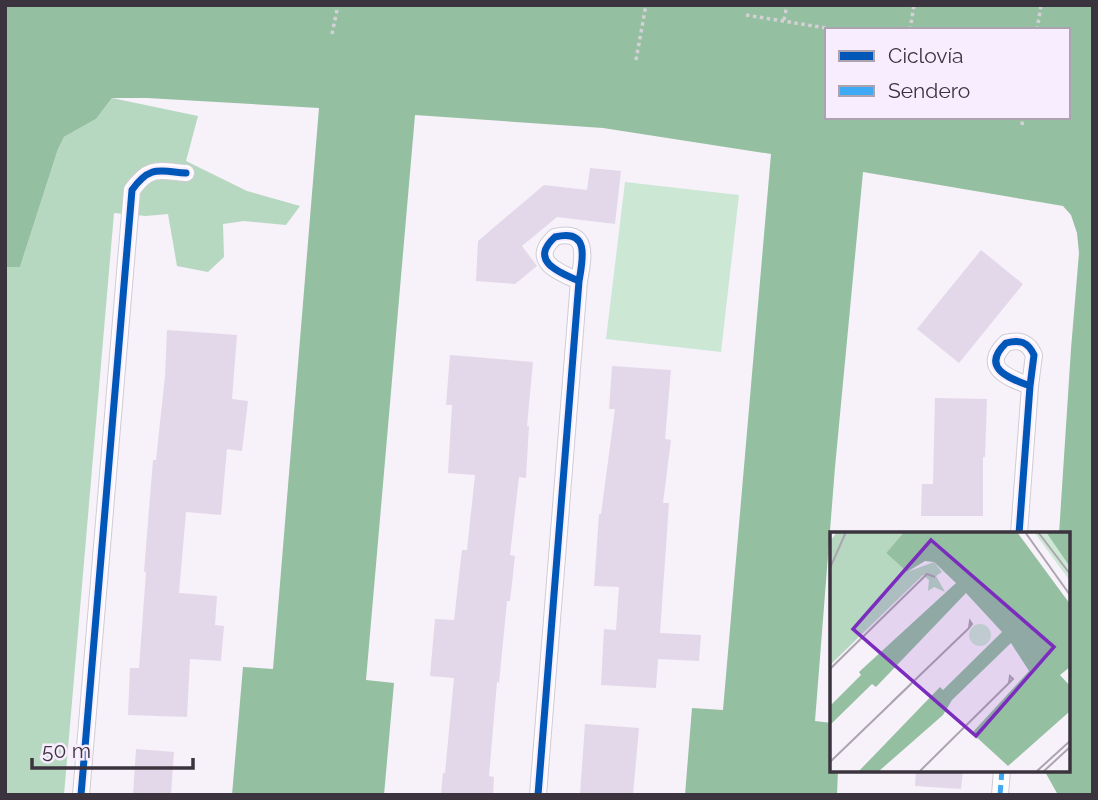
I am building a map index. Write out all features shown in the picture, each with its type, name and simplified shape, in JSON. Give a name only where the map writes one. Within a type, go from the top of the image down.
[{"type":"street","points":[[81,795],[132,190],[141,178],[153,171],[186,173]]},
{"type":"street","points":[[538,795],[579,281]]},
{"type":"street","points":[[1019,532],[1030,386]]},
{"type":"street","points":[[1000,795],[1002,772]]},
{"type":"path","points":[[332,34],[338,5]]},
{"type":"path","points":[[636,60],[646,5]]},
{"type":"path","points":[[784,21],[787,5]]},
{"type":"path","points":[[910,28],[914,5]]},
{"type":"path","points":[[1037,28],[1041,5]]},
{"type":"path","points":[[746,15],[826,28]]},
{"type":"path","points":[[1022,125],[1023,119]]},
{"type":"shaded area","points":[[5,5],[1093,5],[1093,795],[1058,795],[1045,772],[1070,772],[1070,532],[1059,532],[1079,253],[1077,233],[1071,215],[1063,206],[863,172],[835,467],[815,721],[830,723],[830,772],[838,772],[837,795],[685,795],[692,708],[723,710],[771,154],[603,128],[415,115],[366,680],[394,683],[384,795],[232,795],[243,667],[273,669],[319,108],[112,98],[96,119],[64,137],[20,267],[5,267]]},
{"type":"shaded area","points":[[112,98],[198,116],[186,161],[247,191],[300,206],[286,225],[244,221],[223,224],[224,257],[208,272],[177,266],[168,214],[146,216],[114,213],[64,795],[5,795],[5,267],[20,267],[64,137],[96,119]]},
{"type":"shaded area","points":[[625,182],[739,195],[721,352],[606,339]]},
{"type":"building","points":[[590,168],[621,171],[615,224],[557,217],[522,246],[537,266],[515,284],[476,281],[478,241],[544,185],[587,190]]},
{"type":"building","points":[[981,250],[1023,284],[959,363],[917,329]]},
{"type":"building","points":[[167,330],[237,335],[232,399],[248,401],[242,451],[227,449],[221,515],[186,512],[179,593],[217,596],[215,625],[224,626],[221,661],[190,659],[187,717],[128,715],[130,668],[139,668],[153,460],[156,460]]},
{"type":"building","points":[[450,355],[533,362],[527,426],[526,478],[519,477],[510,555],[515,556],[510,601],[507,601],[499,683],[497,682],[489,776],[494,777],[493,795],[441,795],[454,678],[430,676],[435,619],[454,620],[462,550],[467,550],[475,475],[448,473],[452,405],[446,405]]},
{"type":"building","points":[[612,366],[671,370],[665,439],[671,440],[663,503],[669,503],[660,633],[701,635],[699,661],[658,659],[656,688],[601,685],[604,629],[616,630],[619,587],[594,586],[599,514],[615,409],[609,409]]},
{"type":"building","points":[[935,398],[987,399],[983,516],[921,516],[922,484],[933,484]]},
{"type":"building","points":[[585,724],[639,728],[633,795],[580,795]]},
{"type":"building","points":[[136,749],[174,752],[171,795],[133,795]]},
{"type":"building","points":[[916,772],[963,772],[961,789],[915,786]]},
{"type":"marked path","points":[[1000,795],[1002,772]]},
{"type":"cycle path","points":[[81,795],[132,190],[144,177],[156,171],[186,173]]},
{"type":"cycle path","points":[[538,795],[582,264],[582,247],[579,241],[566,235],[555,237],[548,245],[546,259],[556,270],[579,281]]},
{"type":"cycle path","points":[[1006,343],[1023,343],[1034,355],[1030,386],[1000,371],[996,359],[1006,343]]},
{"type":"cycle path","points":[[1019,532],[1030,386]]}]
